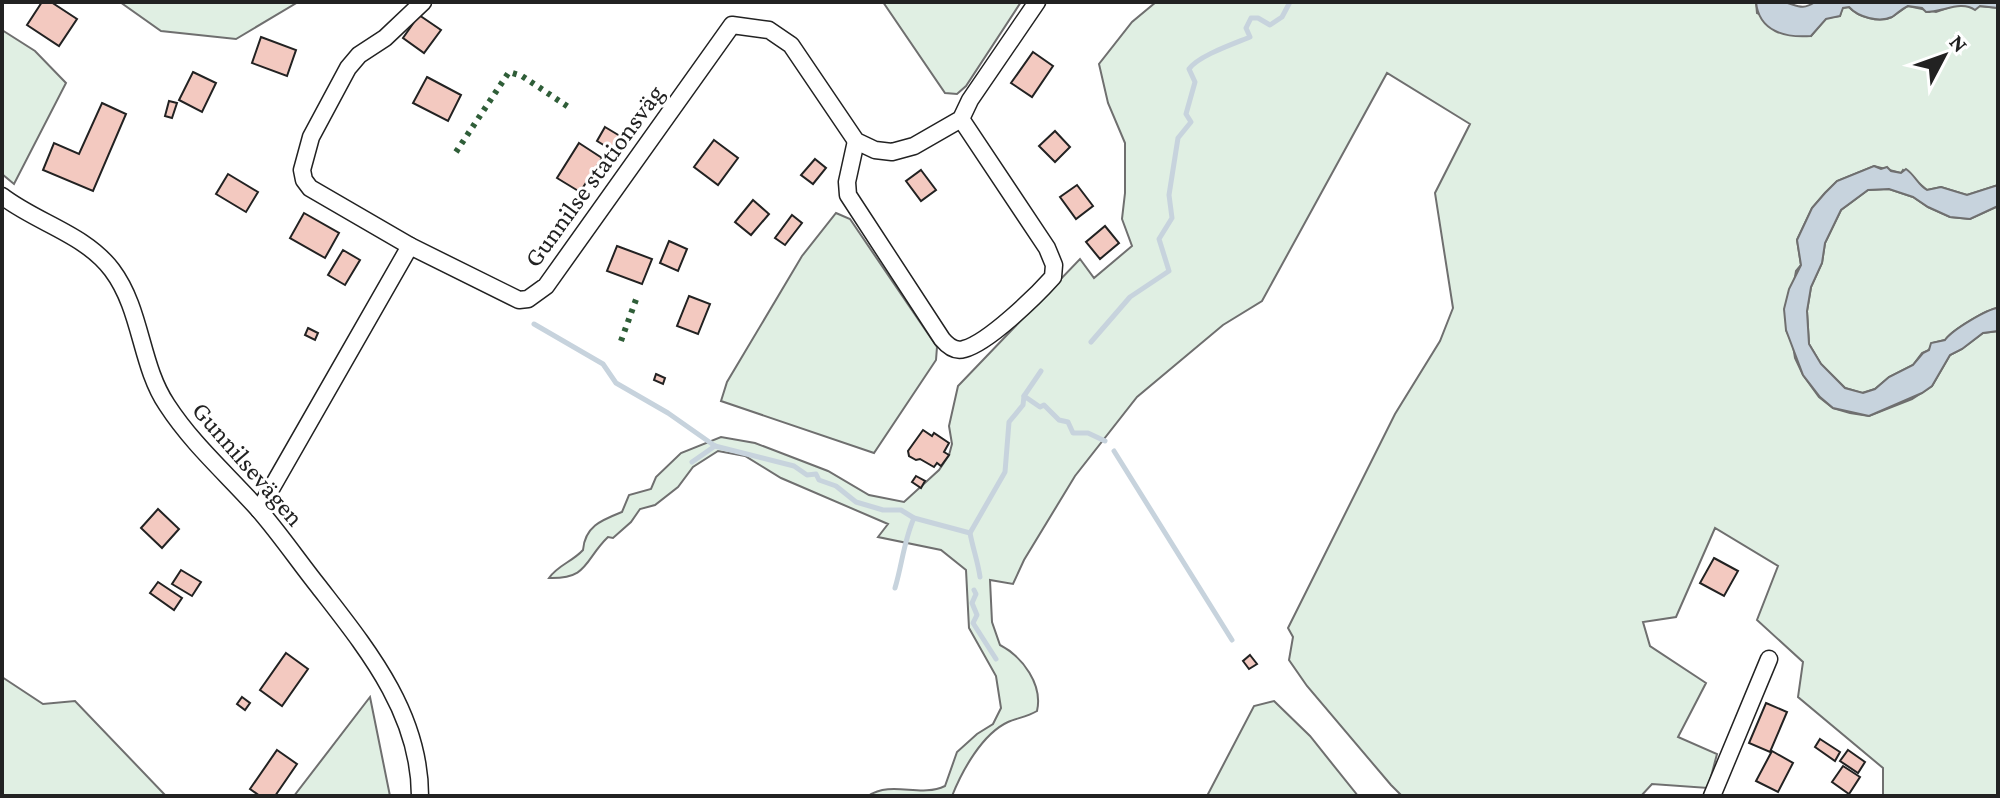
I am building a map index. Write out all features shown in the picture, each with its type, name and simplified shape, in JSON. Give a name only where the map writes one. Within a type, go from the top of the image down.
[{"type":"street","points":[[259,510],[410,246],[310,188],[302,170],[311,137],[348,68],[359,55],[385,38],[423,2]]},
{"type":"street","points":[[961,119],[1034,226],[1054,265],[1053,277],[1032,300],[985,337],[964,349],[956,349],[942,339],[848,195],[847,182],[856,141],[875,150],[892,152],[927,139],[961,119],[970,100],[1037,2]]},
{"type":"street","name":"Gunnilse stationsväg","points":[[410,246],[519,300],[537,293],[546,286],[732,25],[769,30],[791,45],[856,141]]},
{"type":"street","name":"Gunnilsevägen","points":[[2,196],[94,251],[113,272],[134,313],[164,401],[189,435],[259,510],[376,663],[401,708],[414,747],[420,796]]},
{"type":"street","points":[[1712,796],[1769,659]]},
{"type":"green space","points":[[120,2],[298,2],[236,39],[161,31]]},
{"type":"green space","points":[[883,2],[1021,2],[966,86],[957,94],[945,93]]},
{"type":"green space","points":[[1156,2],[1756,2],[1757,13],[1811,36],[1826,18],[1840,16],[1842,8],[1849,7],[1863,16],[1881,19],[1892,17],[1908,6],[1936,12],[1959,4],[1998,8],[1998,185],[1967,195],[1941,187],[1927,190],[1903,170],[1901,173],[1874,166],[1837,181],[1812,208],[1797,240],[1801,265],[1796,271],[1786,330],[1803,375],[1819,397],[1833,408],[1869,416],[1912,399],[1932,386],[1950,355],[1983,333],[1998,331],[1998,796],[1883,796],[1883,768],[1798,697],[1803,662],[1757,620],[1778,566],[1715,528],[1676,617],[1643,622],[1650,646],[1706,683],[1678,737],[1717,754],[1708,788],[1652,784],[1641,796],[1402,796],[1307,686],[1289,660],[1293,637],[1288,628],[1395,414],[1440,341],[1453,308],[1435,193],[1470,124],[1387,73],[1262,301],[1223,325],[1137,397],[1075,476],[1024,560],[1013,584],[990,580],[992,622],[1000,645],[1016,657],[1029,673],[1037,691],[1037,711],[1008,722],[981,744],[952,796],[868,796],[887,789],[926,790],[945,786],[957,752],[993,724],[1001,708],[996,676],[969,628],[966,570],[941,550],[878,537],[888,524],[781,478],[745,456],[718,451],[693,467],[678,487],[655,505],[640,509],[631,522],[600,545],[579,572],[549,578],[583,550],[587,535],[596,525],[622,512],[629,495],[651,489],[656,477],[681,453],[721,437],[755,443],[828,471],[869,495],[904,502],[939,470],[952,444],[949,426],[958,386],[1080,259],[1094,278],[1132,246],[1122,219],[1125,143],[1108,103],[1099,64],[1132,22]]},
{"type":"green space","points":[[2,30],[35,51],[66,83],[14,184],[2,174]]},
{"type":"green space","points":[[1889,189],[1913,197],[1950,217],[1970,219],[1998,206],[1998,308],[1970,321],[1945,340],[1932,343],[1913,365],[1889,377],[1875,389],[1862,393],[1845,388],[1821,364],[1809,344],[1807,311],[1825,243],[1841,210],[1868,190]]},
{"type":"green space","points":[[836,213],[850,219],[937,347],[936,360],[874,453],[721,401],[727,382],[802,256]]},
{"type":"green space","points":[[2,677],[43,704],[75,701],[166,796],[2,796]]},
{"type":"green space","points":[[370,697],[390,796],[294,796]]},
{"type":"green space","points":[[1274,701],[1310,736],[1358,796],[1207,796],[1254,706]]},
{"type":"shaded area","points":[[1781,1],[1803,7],[1815,2],[1998,2],[1998,8],[1980,6],[1975,10],[1958,6],[1926,12],[1922,8],[1908,6],[1892,17],[1875,19],[1849,7],[1843,8],[1840,16],[1826,19],[1811,36],[1802,36],[1783,34],[1768,26],[1758,12],[1756,2]]},
{"type":"shaded area","points":[[1874,166],[1901,173],[1906,169],[1927,190],[1941,187],[1967,195],[1998,185],[1998,206],[1970,219],[1950,217],[1913,197],[1889,189],[1868,190],[1841,210],[1825,243],[1807,311],[1809,344],[1821,364],[1845,388],[1863,393],[1913,365],[1929,350],[1931,343],[1945,340],[1970,321],[1998,308],[1998,331],[1983,333],[1950,355],[1932,386],[1922,393],[1869,416],[1833,408],[1820,397],[1803,375],[1786,330],[1784,309],[1789,289],[1801,265],[1797,240],[1812,208],[1837,181]]},
{"type":"building","points":[[42,2],[51,2],[77,19],[59,46],[27,25]]},
{"type":"building","points":[[419,15],[441,30],[424,53],[403,38]]},
{"type":"building","points":[[261,37],[296,50],[287,76],[252,63]]},
{"type":"building","points":[[1033,52],[1053,66],[1032,97],[1011,83]]},
{"type":"building","points":[[193,72],[216,83],[202,112],[179,100]]},
{"type":"building","points":[[427,77],[461,95],[448,121],[413,103]]},
{"type":"building","points":[[169,101],[177,103],[172,118],[165,116]]},
{"type":"building","points":[[102,103],[126,114],[93,191],[43,170],[54,143],[79,154]]},
{"type":"building","points":[[605,127],[625,139],[617,153],[597,141]]},
{"type":"building","points":[[1055,131],[1070,147],[1055,162],[1039,146]]},
{"type":"building","points":[[714,140],[738,158],[718,185],[694,167]]},
{"type":"building","points":[[579,143],[602,158],[580,192],[557,178]]},
{"type":"building","points":[[815,159],[826,168],[813,184],[801,175]]},
{"type":"building","points":[[921,170],[936,190],[921,201],[906,181]]},
{"type":"building","points":[[228,174],[258,192],[246,212],[216,194]]},
{"type":"building","points":[[1077,185],[1093,206],[1076,219],[1060,197]]},
{"type":"building","points":[[753,200],[769,214],[751,235],[735,222]]},
{"type":"building","points":[[304,213],[339,233],[325,258],[290,238]]},
{"type":"building","points":[[792,215],[802,223],[785,245],[775,238]]},
{"type":"building","points":[[1105,226],[1119,243],[1100,259],[1086,242]]},
{"type":"building","points":[[669,241],[687,249],[678,271],[660,263]]},
{"type":"building","points":[[617,246],[652,259],[642,284],[607,271]]},
{"type":"building","points":[[343,250],[360,260],[345,285],[328,275]]},
{"type":"building","points":[[689,296],[710,304],[698,334],[677,326]]},
{"type":"building","points":[[308,328],[318,333],[315,340],[305,335]]},
{"type":"building","points":[[656,374],[665,378],[663,384],[654,380]]},
{"type":"building","points":[[923,430],[949,443],[944,452],[949,455],[941,466],[937,463],[934,467],[909,456],[908,451]]},
{"type":"building","points":[[916,476],[925,481],[921,488],[912,482]]},
{"type":"building","points":[[158,509],[179,529],[162,548],[141,528]]},
{"type":"building","points":[[1714,558],[1738,571],[1724,596],[1700,583]]},
{"type":"building","points":[[181,570],[201,582],[192,596],[172,584]]},
{"type":"building","points":[[158,582],[182,598],[174,610],[150,593]]},
{"type":"building","points":[[286,653],[308,669],[282,706],[260,690]]},
{"type":"building","points":[[1250,655],[1257,664],[1249,669],[1243,661]]},
{"type":"building","points":[[242,697],[250,703],[245,710],[237,704]]},
{"type":"building","points":[[1766,703],[1787,712],[1770,752],[1749,743]]},
{"type":"building","points":[[1820,739],[1840,752],[1835,761],[1815,747]]},
{"type":"building","points":[[277,750],[297,764],[275,796],[260,796],[250,789]]},
{"type":"building","points":[[1848,750],[1865,762],[1858,773],[1840,761]]},
{"type":"building","points":[[1772,751],[1793,763],[1778,792],[1756,781]]},
{"type":"building","points":[[1843,766],[1860,777],[1849,794],[1832,782]]},
{"type":"waterway","points":[[1091,342],[1130,297],[1169,271],[1159,239],[1172,218],[1169,195],[1178,138],[1191,122],[1186,114],[1195,82],[1189,69],[1208,55],[1250,37],[1246,28],[1251,18],[1258,18],[1270,25],[1282,17],[1290,2]]},
{"type":"waterway","points":[[534,324],[603,364],[616,383],[668,413],[715,446],[794,466],[807,475],[816,474],[819,480],[836,486],[856,502],[883,510],[901,510],[914,518],[970,533]]},
{"type":"waterway","points":[[980,577],[970,533],[1005,472],[1009,422],[1023,405],[1024,396],[1041,371]]},
{"type":"waterway","points":[[1024,396],[1040,407],[1044,405],[1059,420],[1068,422],[1073,433],[1088,433],[1105,441]]},
{"type":"waterway","points":[[692,462],[715,446]]},
{"type":"waterway","points":[[1114,451],[1232,640]]},
{"type":"waterway","points":[[895,588],[914,518]]},
{"type":"waterway","points":[[974,590],[976,594],[972,603],[977,615],[973,623],[996,659]]},
{"type":"hedge","points":[[456,152],[509,72],[522,76],[570,108]]},
{"type":"hedge","points":[[621,341],[638,294]]}]
